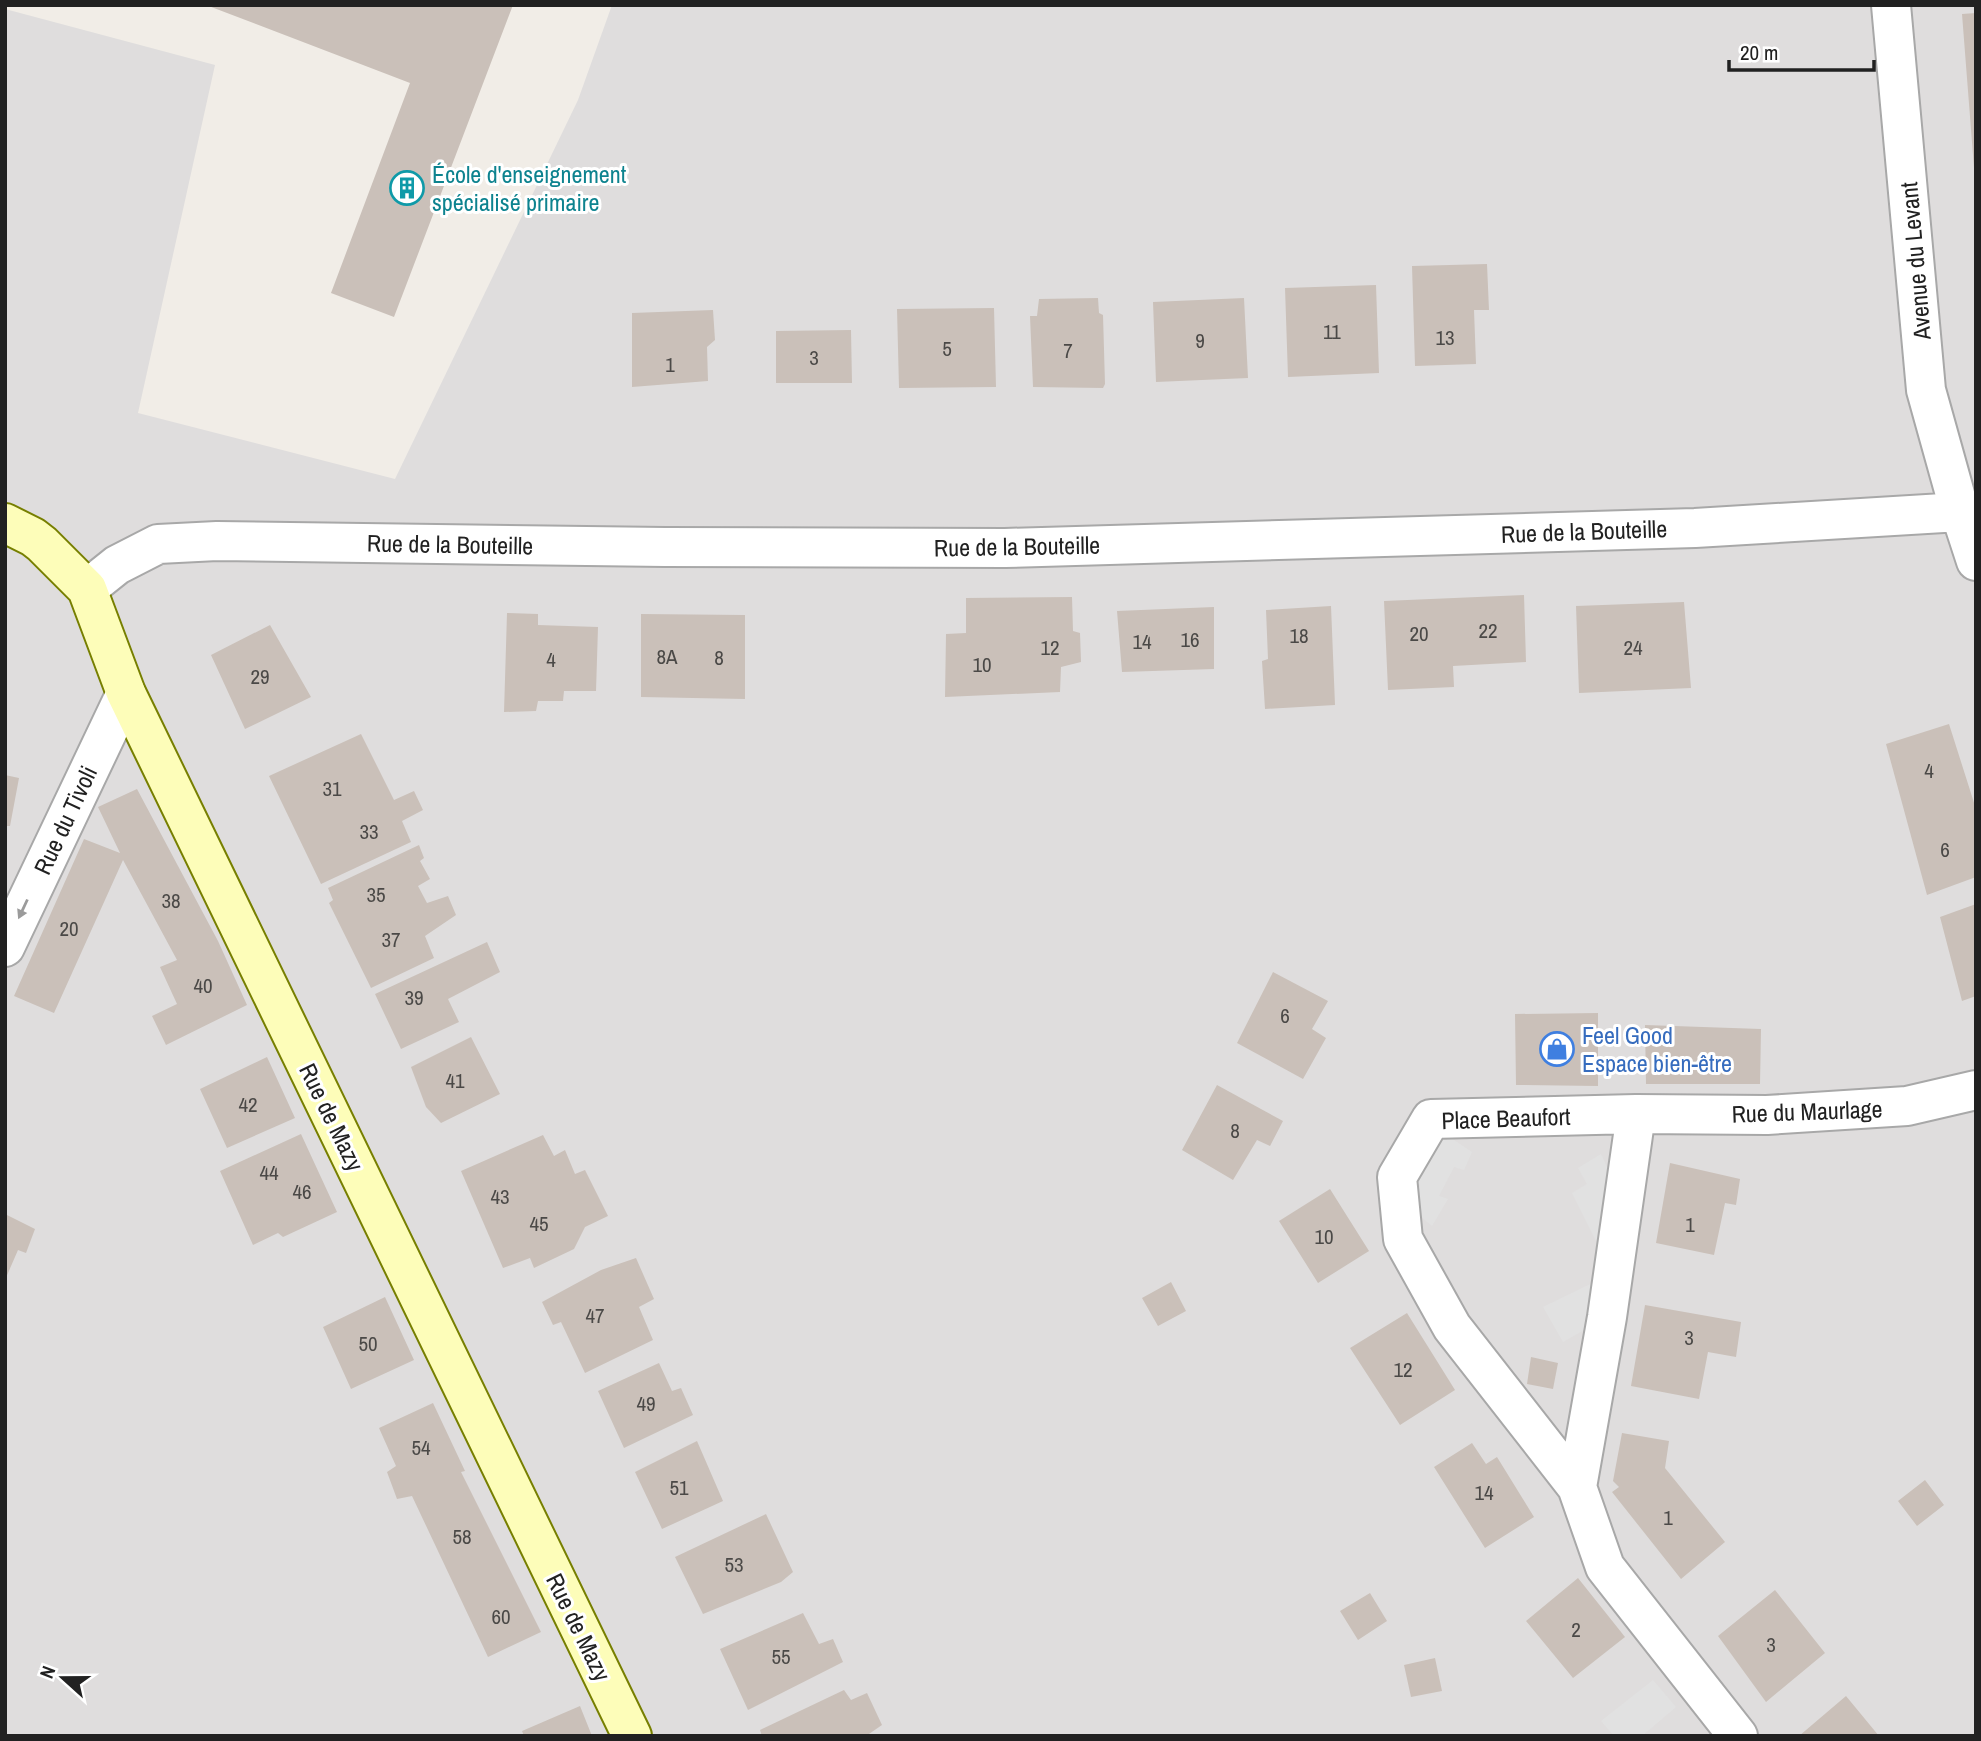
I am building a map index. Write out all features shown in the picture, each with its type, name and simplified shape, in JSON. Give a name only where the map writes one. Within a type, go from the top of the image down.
[{"type":"street","name":"Avenue du Levant","points":[[1891,5],[1926,390],[1976,561]]},
{"type":"street","name":"Rue de la Bouteille","points":[[86,589],[117,565],[158,544],[217,541],[1005,548],[1682,528],[1960,512]]},
{"type":"street","name":"Rue de Mazy","points":[[5,523],[43,544],[86,589],[126,693],[632,1736]]},
{"type":"street","name":"Rue du Tivoli","points":[[5,947],[126,693]]},
{"type":"street","name":"Rue du Maurlage","points":[[1636,1114],[1767,1115],[1907,1106],[1976,1090]]},
{"type":"street","name":"Place Beaufort","points":[[1577,1487],[1452,1327],[1403,1239],[1397,1177],[1431,1119],[1636,1114]]},
{"type":"street","points":[[1636,1114],[1609,1306],[1577,1487],[1605,1567],[1738,1736]]},
{"type":"shaded area","points":[[612,5],[1976,5],[1976,1736],[5,1736],[5,9],[215,65],[138,413],[395,479],[578,100]]},
{"type":"shaded area","points":[[1445,1134],[1472,1152],[1464,1170],[1454,1167],[1439,1196],[1448,1199],[1432,1226],[1408,1206],[1420,1185],[1412,1181],[1425,1149],[1436,1150]]},
{"type":"shaded area","points":[[1601,1154],[1623,1202],[1598,1245],[1572,1193],[1587,1184],[1578,1168]]},
{"type":"shaded area","points":[[1613,1273],[1607,1317],[1563,1342],[1543,1307]]},
{"type":"shaded area","points":[[1653,1680],[1676,1707],[1642,1736],[1614,1736],[1601,1721]]},
{"type":"building","name":"École d'enseignement spécialisé primaire","points":[[206,5],[513,5],[394,317],[331,293],[410,83]]},
{"type":"building","points":[[1976,13],[1976,168],[1974,168],[1962,14]]},
{"type":"building","points":[[1487,264],[1489,310],[1474,310],[1476,364],[1415,366],[1412,266]]},
{"type":"building","points":[[1376,285],[1379,373],[1288,377],[1285,288]]},
{"type":"building","points":[[1098,298],[1099,313],[1103,315],[1103,388],[1033,387],[1030,316],[1037,316],[1039,299]]},
{"type":"building","points":[[1244,298],[1248,378],[1156,382],[1153,302]]},
{"type":"building","points":[[994,308],[996,387],[899,388],[897,309]]},
{"type":"building","points":[[713,310],[715,340],[707,347],[708,381],[632,387],[632,313]]},
{"type":"building","points":[[851,330],[852,383],[776,383],[776,331]]},
{"type":"building","points":[[1524,595],[1526,662],[1453,666],[1454,687],[1388,690],[1384,601]]},
{"type":"building","points":[[1072,597],[1073,631],[1080,633],[1081,662],[1061,667],[1060,692],[945,697],[946,634],[966,633],[966,598]]},
{"type":"building","points":[[1684,602],[1691,688],[1579,693],[1576,606]]},
{"type":"building","points":[[1331,606],[1335,705],[1265,709],[1262,661],[1268,659],[1266,610]]},
{"type":"building","points":[[1214,607],[1214,669],[1122,672],[1117,611]]},
{"type":"building","points":[[507,613],[538,614],[538,625],[598,627],[596,691],[564,691],[563,701],[538,701],[536,711],[504,712]]},
{"type":"building","points":[[641,614],[745,615],[745,699],[641,697]]},
{"type":"building","points":[[270,625],[311,697],[245,729],[211,655]]},
{"type":"building","points":[[1949,724],[1976,809],[1976,877],[1927,895],[1886,744]]},
{"type":"building","points":[[361,734],[394,800],[414,791],[423,810],[402,821],[411,842],[321,884],[269,776]]},
{"type":"building","points":[[5,775],[19,778],[10,826],[5,826]]},
{"type":"building","points":[[137,789],[218,941],[247,1005],[166,1045],[152,1016],[177,1004],[160,967],[177,960],[123,860],[54,1013],[14,996],[84,839],[120,853],[98,807]]},
{"type":"building","points":[[419,845],[424,858],[420,861],[430,879],[418,886],[427,903],[448,896],[456,915],[425,936],[434,958],[371,988],[329,903],[333,900],[328,888]]},
{"type":"building","points":[[1976,904],[1976,996],[1962,1001],[1940,917]]},
{"type":"building","points":[[487,942],[500,972],[448,999],[459,1022],[401,1049],[375,994]]},
{"type":"building","points":[[1273,972],[1328,1001],[1312,1029],[1326,1038],[1303,1079],[1237,1043]]},
{"type":"building","name":"Feel Good Espace bien-être","points":[[1598,1013],[1598,1086],[1516,1085],[1515,1014]]},
{"type":"building","points":[[1645,1025],[1761,1029],[1760,1084],[1646,1084]]},
{"type":"building","points":[[471,1037],[500,1094],[441,1123],[426,1107],[411,1067]]},
{"type":"building","points":[[267,1057],[295,1118],[227,1148],[200,1089]]},
{"type":"building","points":[[1217,1085],[1283,1121],[1270,1146],[1257,1140],[1233,1180],[1182,1150]]},
{"type":"building","points":[[301,1134],[337,1212],[283,1237],[278,1233],[253,1245],[220,1171]]},
{"type":"building","points":[[543,1135],[554,1156],[565,1150],[575,1174],[585,1170],[608,1216],[585,1227],[574,1249],[534,1268],[530,1258],[503,1268],[461,1171]]},
{"type":"building","points":[[1670,1163],[1740,1179],[1736,1205],[1725,1203],[1714,1255],[1656,1243]]},
{"type":"building","points":[[1330,1189],[1369,1251],[1318,1283],[1279,1221]]},
{"type":"building","points":[[5,1214],[35,1229],[26,1253],[18,1250],[5,1280]]},
{"type":"building","points":[[636,1258],[654,1299],[639,1307],[653,1340],[585,1373],[561,1322],[553,1325],[542,1302],[601,1270]]},
{"type":"building","points":[[1171,1282],[1186,1311],[1158,1326],[1142,1298]]},
{"type":"building","points":[[385,1297],[414,1360],[351,1389],[323,1327]]},
{"type":"building","points":[[1645,1305],[1741,1322],[1736,1357],[1708,1352],[1699,1399],[1631,1386]]},
{"type":"building","points":[[1407,1313],[1455,1390],[1400,1425],[1350,1348]]},
{"type":"building","points":[[1531,1357],[1558,1363],[1553,1389],[1527,1384]]},
{"type":"building","points":[[659,1363],[672,1391],[681,1388],[693,1415],[624,1448],[598,1391]]},
{"type":"building","points":[[433,1403],[465,1471],[461,1472],[541,1632],[488,1657],[412,1496],[397,1499],[387,1472],[396,1466],[379,1428]]},
{"type":"building","points":[[1622,1433],[1669,1441],[1665,1468],[1725,1542],[1681,1579],[1612,1492],[1619,1487],[1613,1481]]},
{"type":"building","points":[[697,1441],[723,1501],[662,1529],[635,1472]]},
{"type":"building","points":[[1472,1443],[1486,1464],[1497,1457],[1534,1517],[1485,1548],[1434,1467]]},
{"type":"building","points":[[1925,1480],[1944,1505],[1917,1526],[1898,1501]]},
{"type":"building","points":[[766,1514],[793,1572],[781,1582],[703,1614],[675,1557]]},
{"type":"building","points":[[1578,1578],[1625,1637],[1573,1678],[1526,1621]]},
{"type":"building","points":[[1775,1590],[1825,1653],[1766,1702],[1718,1636]]},
{"type":"building","points":[[1370,1593],[1387,1621],[1358,1640],[1340,1611]]},
{"type":"building","points":[[803,1613],[819,1644],[833,1639],[843,1662],[748,1710],[720,1649]]},
{"type":"building","points":[[1435,1658],[1442,1691],[1411,1697],[1404,1665]]},
{"type":"building","points":[[844,1690],[851,1700],[867,1693],[882,1725],[866,1736],[762,1736],[760,1730]]},
{"type":"building","points":[[1846,1696],[1879,1736],[1799,1736]]},
{"type":"building","points":[[580,1706],[592,1736],[524,1736],[522,1731]]},
{"type":"place","name":"École d'enseignement spécialisé primaire","points":[[407,188]]},
{"type":"place","name":"Feel Good Espace bien-être","points":[[1557,1049]]}]
